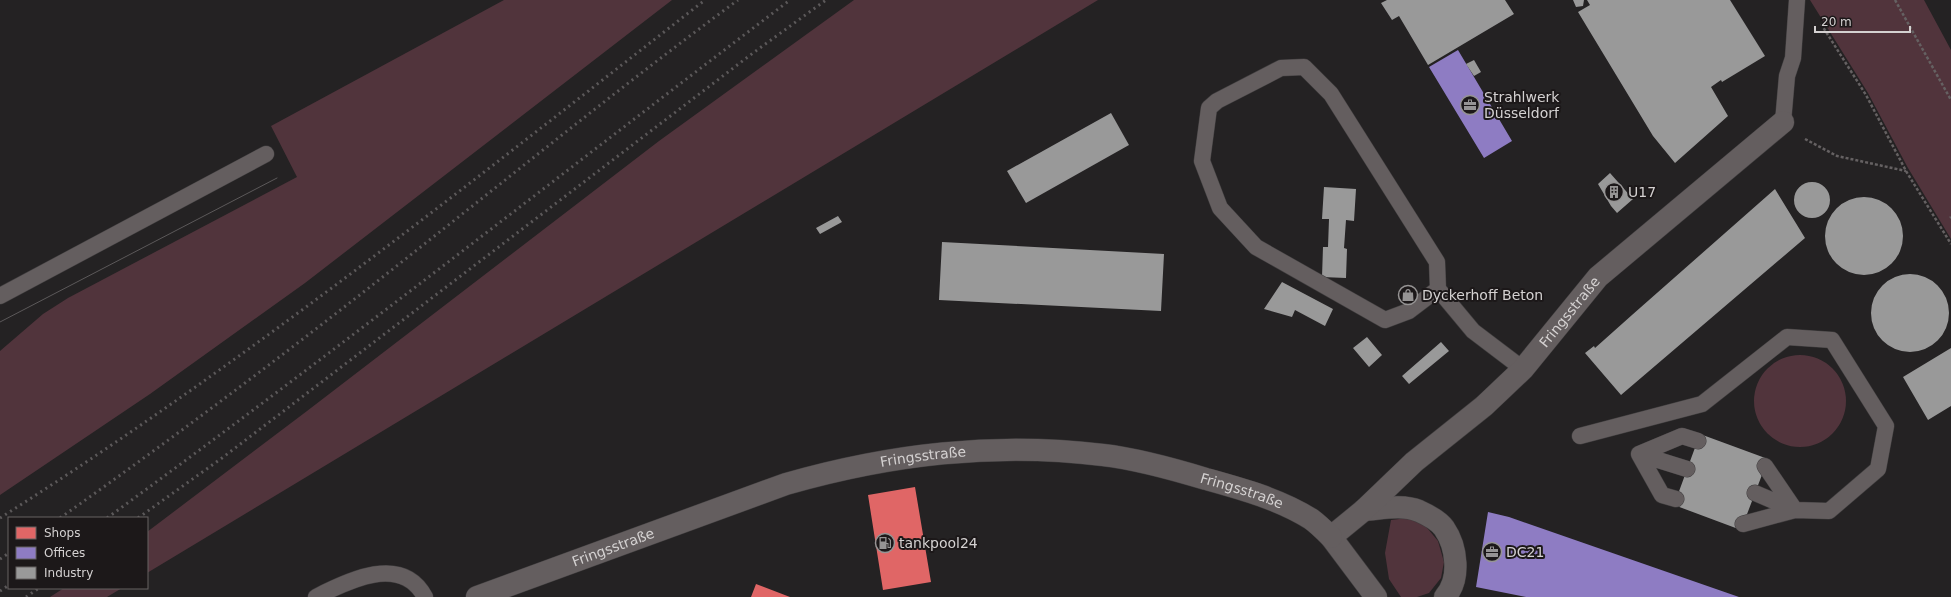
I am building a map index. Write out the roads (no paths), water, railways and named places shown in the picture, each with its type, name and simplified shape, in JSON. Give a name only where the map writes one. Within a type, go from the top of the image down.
[{"type":"street","name":"Fringsstraße","points":[[477,597],[786,484],[825,473],[892,460],[1008,448],[1105,455],[1166,468],[1248,491],[1289,507],[1312,520],[1331,537],[1364,510],[1414,462],[1484,406],[1523,369],[1598,277],[1783,122]]},
{"type":"street","points":[[1364,510],[1404,508],[1418,510],[1433,518],[1444,529],[1456,562],[1454,578],[1450,591],[1445,597]]},
{"type":"street","points":[[1331,537],[1376,597]]},
{"type":"lane","points":[[1783,122],[1787,76],[1793,58],[1797,0]]},
{"type":"lane","points":[[1438,289],[1409,311],[1385,320],[1256,247],[1220,208],[1202,161],[1209,108],[1217,101],[1281,68],[1304,67],[1330,94],[1437,262],[1438,289],[1473,331],[1523,369]]},
{"type":"lane","points":[[0,296],[266,154]]},
{"type":"lane","points":[[1580,436],[1702,404],[1787,337],[1832,340],[1886,426],[1878,469],[1829,511],[1795,510],[1743,524]]},
{"type":"lane","points":[[1639,454],[1682,436],[1698,441]]},
{"type":"lane","points":[[1639,454],[1687,469]]},
{"type":"lane","points":[[1639,454],[1662,494],[1676,499]]},
{"type":"lane","points":[[1765,466],[1795,510]]},
{"type":"lane","points":[[1755,493],[1795,510]]},
{"type":"lane","points":[[316,597],[365,576],[399,574],[412,580],[419,587],[424,597]]},
{"type":"tram line","points":[[0,322],[277,178]]},
{"type":"railway","points":[[0,518],[92,458],[271,333],[533,135],[705,0]]},
{"type":"railway","points":[[61,517],[204,414],[298,343],[624,86],[738,0]]},
{"type":"railway","points":[[108,517],[365,326],[790,0]]},
{"type":"railway","points":[[139,517],[222,458],[753,53],[826,0]]},
{"type":"railway","points":[[0,559],[8,554]]},
{"type":"railway","points":[[0,591],[8,586]]},
{"type":"railway","points":[[26,597],[38,589]]},
{"type":"place","name":"Strahlwerk Düsseldorf","points":[[1470,105]]},
{"type":"place","name":"U17","points":[[1614,192]]},
{"type":"place","name":"Dyckerhoff Beton","points":[[1408,295]]},
{"type":"place","name":"tankpool24","points":[[885,543]]},
{"type":"place","name":"DC21","points":[[1492,552]]}]
